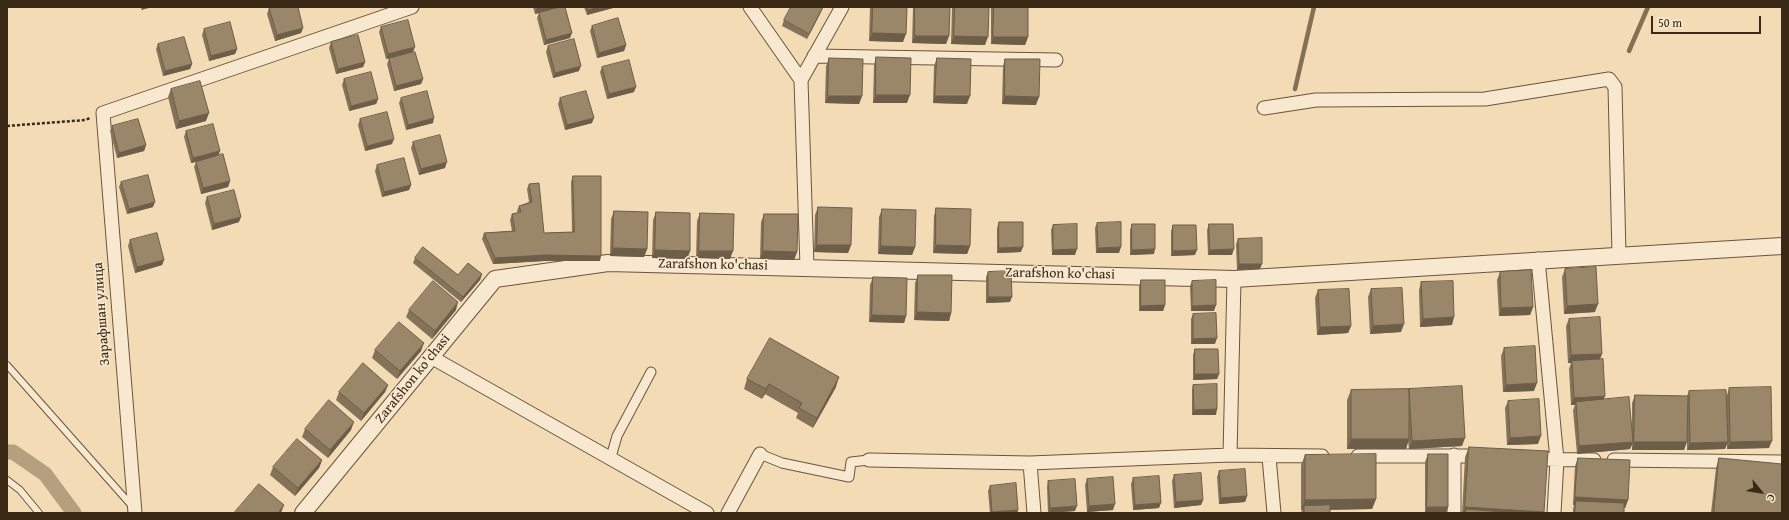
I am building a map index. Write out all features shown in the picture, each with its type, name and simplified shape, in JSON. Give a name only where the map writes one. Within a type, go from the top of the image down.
[{"type":"street","points":[[750,7],[801,80]]},
{"type":"street","points":[[807,268],[801,80],[842,7]]},
{"type":"street","points":[[103,113],[406,8]]},
{"type":"street","points":[[814,56],[1056,60]]},
{"type":"street","points":[[1264,108],[1316,100],[1485,99],[1609,79],[1615,86],[1619,255]]},
{"type":"street","name":"Зарафшан улица","points":[[103,113],[134,510]]},
{"type":"street","name":"Zarafshon ko'chasi","points":[[303,513],[495,279],[608,263],[1234,279],[1782,246]]},
{"type":"street","points":[[1538,260],[1557,460],[1554,513]]},
{"type":"street","points":[[1230,455],[1234,279]]},
{"type":"street","points":[[431,357],[707,513]]},
{"type":"street","points":[[611,458],[617,436],[651,372]]},
{"type":"street","points":[[728,513],[760,454],[782,463],[849,477],[852,462],[869,460],[1030,463],[1230,455],[1269,457],[1454,455],[1494,457]]},
{"type":"street","points":[[1454,455],[1454,513]]},
{"type":"street","points":[[1269,457],[1274,513]]},
{"type":"street","points":[[1517,458],[1557,460],[1782,462]]},
{"type":"street","points":[[1030,463],[1034,513]]},
{"type":"lane","points":[[7,365],[134,510]]},
{"type":"lane","points":[[7,480],[20,490],[39,513]]},
{"type":"path","points":[[7,126],[85,120],[103,113]]},
{"type":"building","points":[[298,7],[303,28],[277,35],[269,8]]},
{"type":"building","points":[[565,7],[572,33],[546,40],[539,13]]},
{"type":"building","points":[[588,7],[598,7],[588,10]]},
{"type":"building","points":[[791,7],[823,7],[809,34],[784,20]]},
{"type":"building","points":[[873,7],[907,7],[906,34],[872,33]]},
{"type":"building","points":[[915,7],[950,7],[949,36],[915,36]]},
{"type":"building","points":[[955,7],[989,7],[988,37],[954,36]]},
{"type":"building","points":[[994,7],[1028,7],[1028,37],[993,37]]},
{"type":"building","points":[[618,18],[626,45],[599,53],[592,26]]},
{"type":"building","points":[[408,20],[415,47],[388,54],[381,27]]},
{"type":"building","points":[[230,22],[237,49],[211,56],[204,29]]},
{"type":"building","points":[[358,35],[365,62],[338,69],[331,42]]},
{"type":"building","points":[[184,37],[192,64],[165,71],[158,44]]},
{"type":"building","points":[[574,39],[581,66],[555,73],[548,46]]},
{"type":"building","points":[[415,52],[423,79],[396,86],[389,59]]},
{"type":"building","points":[[876,57],[911,58],[910,95],[876,95]]},
{"type":"building","points":[[829,58],[863,59],[862,96],[828,96]]},
{"type":"building","points":[[937,58],[971,59],[970,96],[935,96]]},
{"type":"building","points":[[1005,59],[1040,59],[1039,97],[1005,96]]},
{"type":"building","points":[[629,60],[636,87],[609,94],[602,67]]},
{"type":"building","points":[[371,72],[378,99],[351,106],[344,79]]},
{"type":"building","points":[[200,81],[209,113],[179,121],[171,89]]},
{"type":"building","points":[[427,91],[434,118],[408,125],[401,98]]},
{"type":"building","points":[[586,91],[594,118],[567,125],[560,98]]},
{"type":"building","points":[[387,112],[394,139],[367,146],[360,119]]},
{"type":"building","points":[[138,119],[146,145],[119,153],[112,126]]},
{"type":"building","points":[[213,124],[220,151],[193,158],[186,131]]},
{"type":"building","points":[[440,135],[447,162],[421,169],[413,142]]},
{"type":"building","points":[[223,154],[230,181],[203,188],[196,162]]},
{"type":"building","points":[[404,158],[411,185],[384,192],[377,165]]},
{"type":"building","points":[[148,175],[155,202],[129,209],[121,182]]},
{"type":"building","points":[[573,176],[601,176],[601,256],[546,255],[495,258],[484,233],[515,231],[512,214],[521,212],[519,206],[532,202],[529,184],[539,183],[544,233],[574,232]]},
{"type":"building","points":[[234,190],[241,217],[214,224],[207,197]]},
{"type":"building","points":[[818,207],[852,208],[851,245],[817,245]]},
{"type":"building","points":[[936,208],[971,209],[970,246],[936,245]]},
{"type":"building","points":[[882,209],[916,210],[915,247],[881,246]]},
{"type":"building","points":[[614,211],[648,212],[647,249],[613,248]]},
{"type":"building","points":[[656,212],[690,213],[690,251],[655,250]]},
{"type":"building","points":[[700,213],[734,214],[733,251],[699,251]]},
{"type":"building","points":[[764,214],[798,214],[797,252],[763,251]]},
{"type":"building","points":[[999,222],[1023,222],[1023,247],[999,248]]},
{"type":"building","points":[[1121,222],[1121,247],[1098,248],[1097,223]]},
{"type":"building","points":[[1077,224],[1077,249],[1053,250],[1053,225]]},
{"type":"building","points":[[1132,224],[1155,224],[1155,249],[1132,250]]},
{"type":"building","points":[[1209,224],[1233,224],[1234,249],[1210,250]]},
{"type":"building","points":[[1173,225],[1196,225],[1197,250],[1173,251]]},
{"type":"building","points":[[157,233],[164,260],[137,267],[130,240]]},
{"type":"building","points":[[1262,238],[1262,264],[1239,264],[1238,239]]},
{"type":"building","points":[[423,247],[458,275],[468,263],[482,274],[463,297],[415,258]]},
{"type":"building","points":[[1596,267],[1598,304],[1567,306],[1565,269]]},
{"type":"building","points":[[1531,270],[1533,307],[1501,308],[1500,272]]},
{"type":"building","points":[[1011,271],[1012,297],[988,297],[988,272]]},
{"type":"building","points":[[918,275],[952,275],[951,313],[917,312]]},
{"type":"building","points":[[873,277],[907,278],[906,316],[872,315]]},
{"type":"building","points":[[1141,280],[1165,280],[1165,305],[1141,306]]},
{"type":"building","points":[[1216,280],[1216,305],[1192,306],[1192,281]]},
{"type":"building","points":[[433,281],[458,302],[435,331],[409,310]]},
{"type":"building","points":[[1453,281],[1454,317],[1423,319],[1421,282]]},
{"type":"building","points":[[1402,288],[1404,324],[1373,326],[1371,289]]},
{"type":"building","points":[[1349,289],[1351,326],[1320,327],[1318,290]]},
{"type":"building","points":[[1216,313],[1217,338],[1193,339],[1193,314]]},
{"type":"building","points":[[1600,317],[1602,354],[1571,355],[1569,319]]},
{"type":"building","points":[[399,322],[424,343],[400,371],[375,350]]},
{"type":"building","points":[[770,338],[839,377],[817,418],[799,408],[802,403],[769,384],[766,389],[747,379]]},
{"type":"building","points":[[1535,346],[1537,383],[1506,385],[1504,348]]},
{"type":"building","points":[[1195,349],[1218,349],[1219,374],[1195,374]]},
{"type":"building","points":[[1603,359],[1605,396],[1574,398],[1572,361]]},
{"type":"building","points":[[363,363],[388,385],[364,413],[339,392]]},
{"type":"building","points":[[1217,384],[1217,409],[1194,410],[1193,385]]},
{"type":"building","points":[[1462,386],[1465,438],[1412,441],[1409,389]]},
{"type":"building","points":[[1771,387],[1772,441],[1730,442],[1729,388]]},
{"type":"building","points":[[1409,389],[1409,439],[1351,439],[1351,390]]},
{"type":"building","points":[[1726,390],[1728,442],[1690,443],[1689,391]]},
{"type":"building","points":[[1635,395],[1688,396],[1687,442],[1634,442]]},
{"type":"building","points":[[1629,397],[1633,442],[1579,446],[1576,402]]},
{"type":"building","points":[[1539,399],[1541,436],[1510,438],[1508,401]]},
{"type":"building","points":[[329,400],[354,422],[330,450],[305,429]]},
{"type":"building","points":[[297,439],[322,460],[298,488],[273,467]]},
{"type":"building","points":[[1469,447],[1548,451],[1544,512],[1465,507]]},
{"type":"building","points":[[1376,454],[1376,499],[1305,500],[1305,455]]},
{"type":"building","points":[[1428,454],[1448,454],[1448,507],[1427,507]]},
{"type":"building","points":[[1578,458],[1630,460],[1628,500],[1575,497]]},
{"type":"building","points":[[1719,458],[1782,464],[1782,513],[1714,513]]},
{"type":"building","points":[[1245,469],[1247,496],[1221,498],[1219,471]]},
{"type":"building","points":[[1201,473],[1203,500],[1176,502],[1174,475]]},
{"type":"building","points":[[1159,476],[1161,503],[1135,505],[1133,478]]},
{"type":"building","points":[[1113,477],[1115,504],[1089,506],[1087,479]]},
{"type":"building","points":[[1075,479],[1077,506],[1050,508],[1048,481]]},
{"type":"building","points":[[1016,483],[1018,510],[992,512],[990,486]]},
{"type":"building","points":[[259,484],[284,505],[278,513],[236,513],[235,512]]},
{"type":"building","points":[[1576,501],[1624,503],[1624,513],[1575,513]]},
{"type":"building","points":[[1330,505],[1330,513],[1304,513],[1304,506]]},
{"type":"building","points":[[1466,509],[1516,513],[1466,513]]},
{"type":"waterway","points":[[1295,89],[1314,7]]},
{"type":"waterway","points":[[1629,51],[1648,7]]},
{"type":"waterway","points":[[7,452],[13,452],[45,474],[74,513]]}]
